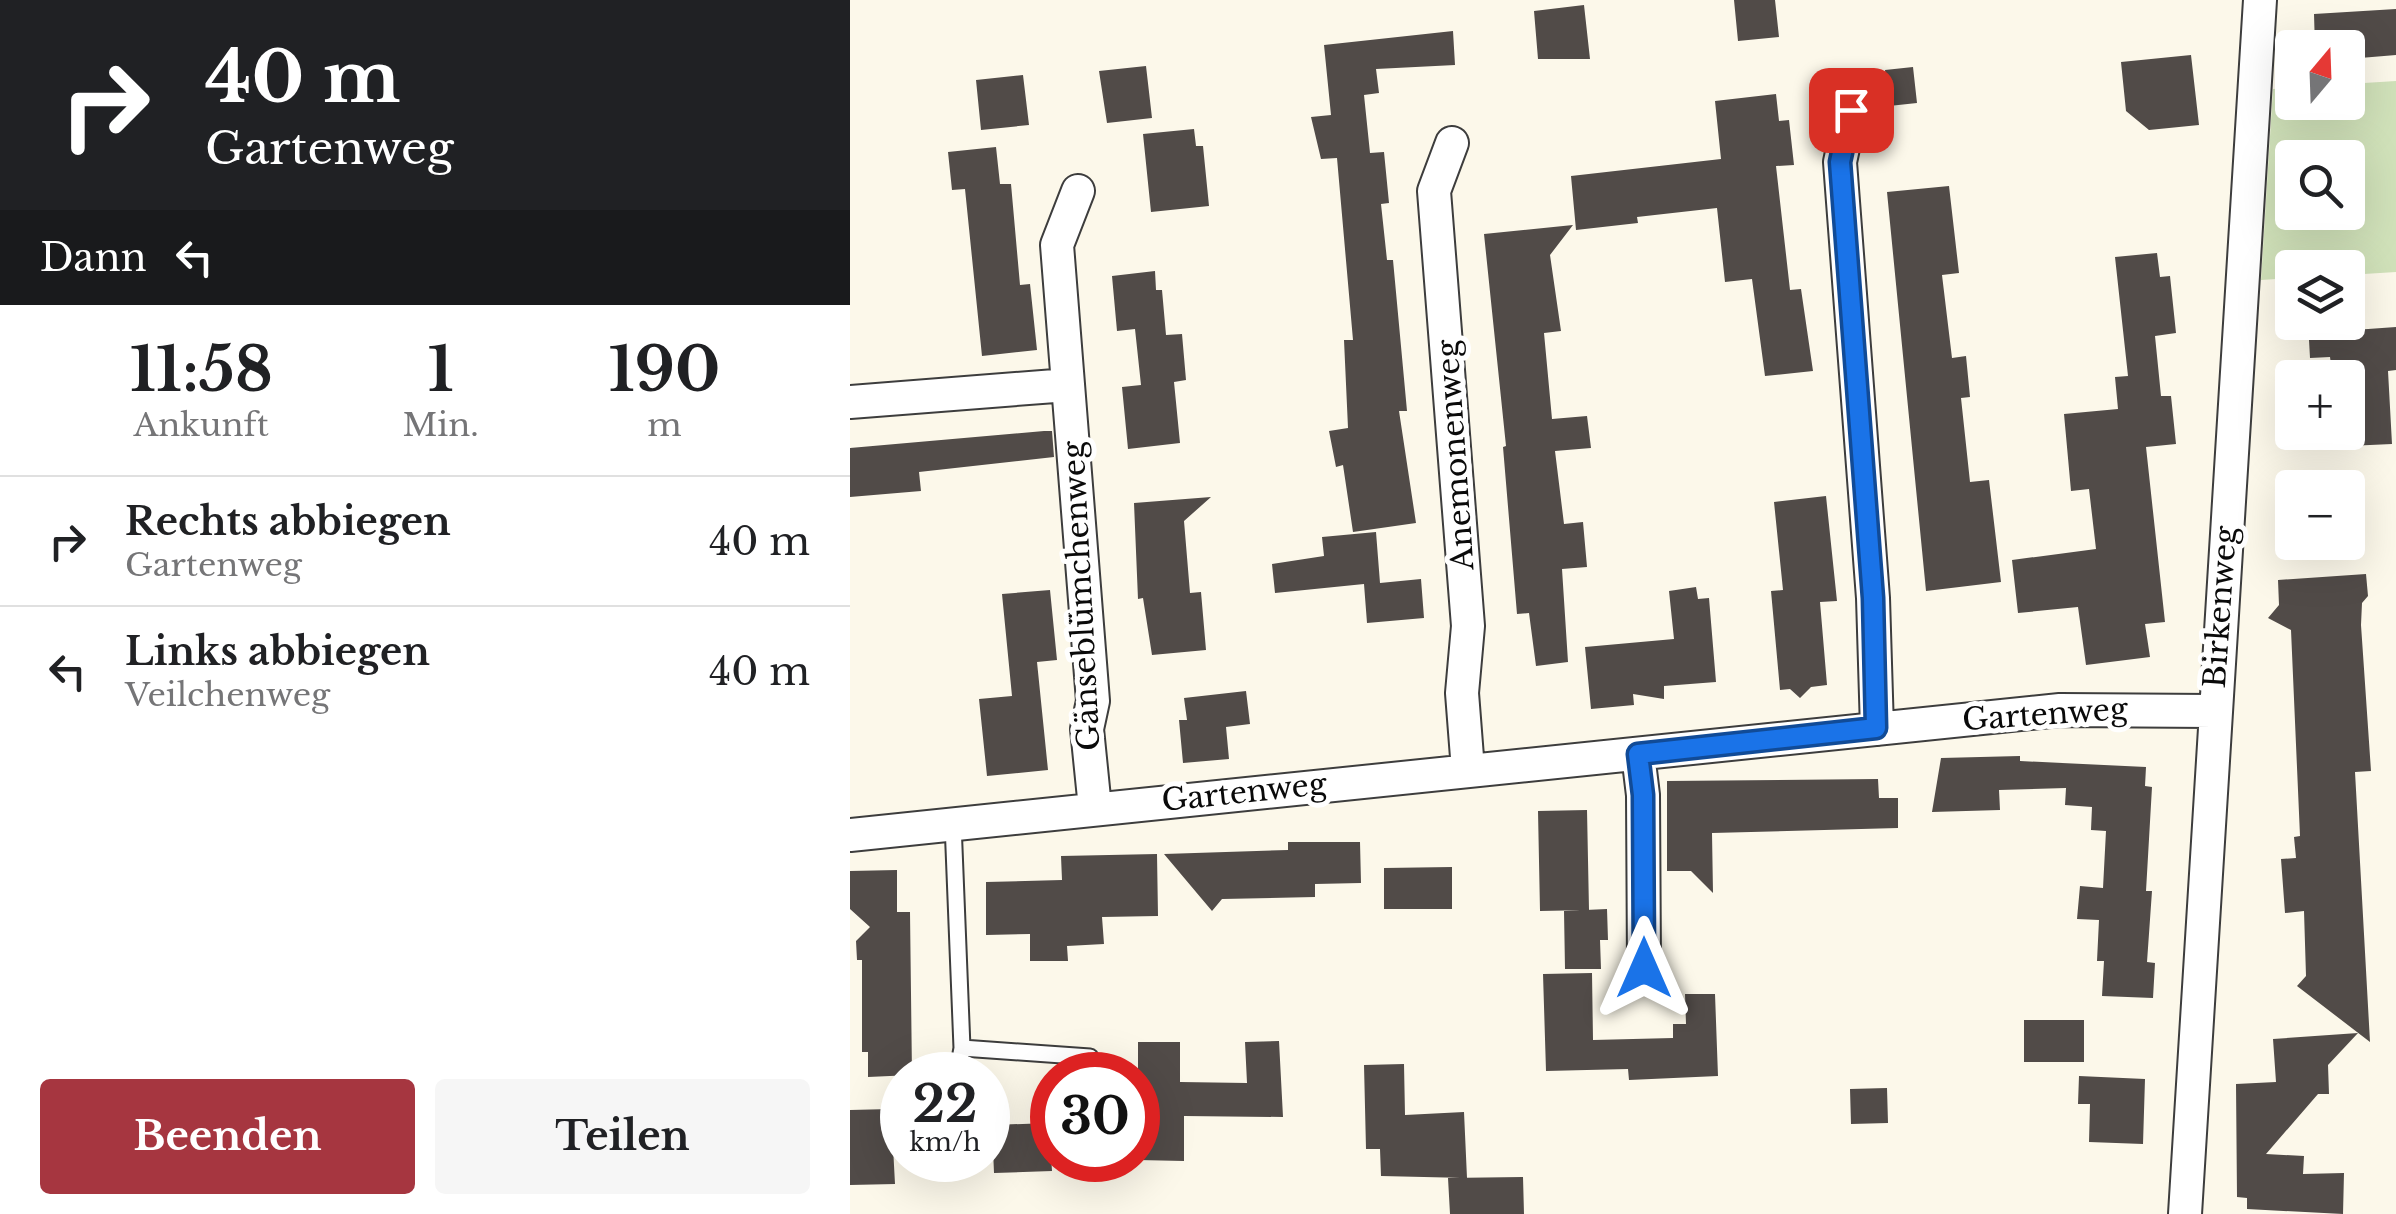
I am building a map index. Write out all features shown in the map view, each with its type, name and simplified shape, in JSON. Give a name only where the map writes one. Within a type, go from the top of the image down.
[{"type":"street","name":"Birkenweg","points":[[2185,1214],[2260,0]]},
{"type":"street","points":[[1851,110],[1840,162],[1873,598],[1876,728]]},
{"type":"street","name":"Anemonenweg","points":[[1452,143],[1434,191],[1468,626],[1462,694],[1468,770]]},
{"type":"street","name":"Gänseblümchenweg","points":[[1078,191],[1057,245],[1093,701],[1087,729],[1095,808]]},
{"type":"street","points":[[850,402],[1068,385]]},
{"type":"street","name":"Gartenweg","points":[[850,835],[2085,708],[2214,711]]},
{"type":"street","points":[[1638,754],[1643,795],[1644,968]]},
{"type":"lane","points":[[953,823],[961,1052]]},
{"type":"lane","points":[[962,1048],[1030,1053]]},
{"type":"green space","points":[[2396,81],[2396,272],[2365,274],[2365,250],[2275,250],[2275,279],[2261,280],[2273,89],[2275,120],[2365,120],[2365,83]]},
{"type":"building","points":[[1734,0],[1775,0],[1779,37],[1738,41]]},
{"type":"building","points":[[1584,5],[1590,59],[1538,59],[1534,11]]},
{"type":"building","points":[[2396,9],[2396,55],[2365,58],[2365,30],[2314,30],[2314,14]]},
{"type":"building","points":[[1453,31],[1455,65],[1376,69],[1379,93],[1364,95],[1370,153],[1384,152],[1389,203],[1381,204],[1387,260],[1393,260],[1407,411],[1399,411],[1416,523],[1353,532],[1343,465],[1336,467],[1329,431],[1348,428],[1344,340],[1353,340],[1337,158],[1321,159],[1311,117],[1331,115],[1324,45]]},
{"type":"building","points":[[2191,55],[2199,125],[2149,130],[2126,111],[2121,62]]},
{"type":"building","points":[[1146,66],[1152,118],[1107,123],[1099,71]]},
{"type":"building","points":[[1913,67],[1917,103],[1889,106],[1885,70]]},
{"type":"building","points":[[1023,75],[1029,125],[981,130],[976,80]]},
{"type":"building","points":[[1776,94],[1779,121],[1789,120],[1794,165],[1776,166],[1790,290],[1801,289],[1813,371],[1765,376],[1752,279],[1725,282],[1717,208],[1637,217],[1638,223],[1576,230],[1571,176],[1721,159],[1715,101]]},
{"type":"building","points":[[1194,129],[1196,146],[1203,146],[1209,206],[1151,212],[1143,134]]},
{"type":"building","points":[[996,147],[1000,184],[1011,184],[1020,285],[1030,284],[1037,350],[982,356],[965,189],[952,190],[948,152]]},
{"type":"building","points":[[1949,186],[1959,273],[1942,275],[1952,358],[1966,356],[1970,397],[1961,398],[1970,482],[1989,480],[2001,582],[1926,591],[1887,192]]},
{"type":"building","points":[[1573,225],[1550,255],[1561,331],[1544,333],[1552,419],[1587,416],[1591,448],[1555,451],[1564,524],[1583,522],[1587,567],[1562,569],[1568,662],[1536,666],[1529,613],[1517,614],[1503,447],[1506,446],[1484,234]]},
{"type":"building","points":[[2157,253],[2160,277],[2170,276],[2176,333],[2155,336],[2161,396],[2171,396],[2176,444],[2146,447],[2165,622],[2145,624],[2150,657],[2086,665],[2078,607],[2018,613],[2012,560],[2096,549],[2089,489],[2071,491],[2064,414],[2118,409],[2115,377],[2128,376],[2115,257]]},
{"type":"building","points":[[1155,271],[1156,290],[1162,290],[1166,335],[1182,334],[1186,380],[1174,382],[1180,443],[1128,449],[1122,387],[1141,385],[1135,329],[1117,331],[1112,276]]},
{"type":"building","points":[[2396,327],[2396,370],[2388,371],[2392,444],[2365,445],[2365,360],[2310,358],[2309,340],[2365,340],[2365,329]]},
{"type":"building","points":[[1052,431],[1054,457],[919,472],[921,491],[850,497],[850,448]]},
{"type":"building","points":[[1826,496],[1837,601],[1820,602],[1827,685],[1811,687],[1800,698],[1790,689],[1780,690],[1771,591],[1783,590],[1774,502]]},
{"type":"building","points":[[1211,497],[1184,521],[1190,593],[1201,592],[1206,650],[1152,655],[1143,598],[1138,599],[1134,503]]},
{"type":"building","points":[[1376,532],[1380,583],[1421,579],[1424,618],[1367,623],[1364,584],[1275,593],[1272,564],[1324,556],[1322,537]]},
{"type":"building","points":[[2366,574],[2368,596],[2362,603],[2361,625],[2371,771],[2355,772],[2370,1042],[2297,986],[2306,976],[2304,911],[2285,913],[2281,859],[2296,858],[2294,837],[2300,836],[2291,630],[2268,618],[2279,605],[2278,580]]},
{"type":"building","points":[[1696,587],[1698,599],[1709,598],[1716,682],[1664,686],[1664,699],[1633,694],[1634,705],[1591,709],[1585,647],[1674,639],[1669,591]]},
{"type":"building","points":[[1050,590],[1057,660],[1037,662],[1048,770],[987,776],[979,699],[1012,696],[1002,594]]},
{"type":"building","points":[[1246,691],[1250,724],[1226,727],[1229,759],[1183,763],[1179,720],[1187,720],[1184,698]]},
{"type":"building","points":[[2020,756],[2020,761],[2146,767],[2145,786],[2152,787],[2146,891],[2152,891],[2147,962],[2155,963],[2153,998],[2102,996],[2104,961],[2097,961],[2099,920],[2077,919],[2080,886],[2103,888],[2106,831],[2091,830],[2092,807],[2065,805],[2066,788],[1999,790],[2000,810],[1932,812],[1941,758]]},
{"type":"building","points":[[1878,779],[1879,798],[1898,798],[1898,828],[1712,833],[1713,893],[1691,871],[1667,871],[1667,781]]},
{"type":"building","points":[[1587,810],[1589,910],[1540,911],[1538,811]]},
{"type":"building","points":[[1288,842],[1360,842],[1361,883],[1315,884],[1315,897],[1222,899],[1212,911],[1164,854],[1288,850]]},
{"type":"building","points":[[1157,854],[1158,916],[1102,917],[1104,944],[1067,946],[1068,961],[1030,961],[1030,934],[986,935],[986,882],[1062,880],[1061,856]]},
{"type":"building","points":[[1452,867],[1452,909],[1384,909],[1384,868]]},
{"type":"building","points":[[897,870],[897,912],[910,912],[912,1052],[880,1052],[880,1076],[868,1077],[868,1052],[862,1052],[862,960],[857,960],[856,941],[870,927],[850,909],[850,871]]},
{"type":"building","points":[[1607,909],[1608,940],[1600,940],[1601,969],[1565,969],[1564,911]]},
{"type":"building","points":[[1592,973],[1593,1040],[1673,1038],[1673,1024],[1686,1024],[1685,994],[1715,994],[1718,1076],[1629,1080],[1628,1069],[1546,1071],[1543,974]]},
{"type":"building","points":[[2024,1020],[2084,1020],[2084,1062],[2024,1062]]},
{"type":"building","points":[[2358,1033],[2328,1065],[2329,1094],[2318,1094],[2266,1154],[2304,1156],[2303,1174],[2344,1173],[2343,1214],[2247,1209],[2247,1198],[2237,1197],[2236,1084],[2276,1082],[2273,1039]]},
{"type":"building","points":[[1279,1041],[1283,1117],[1184,1116],[1184,1161],[1160,1160],[1160,1052],[1138,1052],[1138,1042],[1180,1042],[1180,1082],[1247,1083],[1245,1042]]},
{"type":"building","points":[[1404,1064],[1405,1115],[1464,1112],[1467,1178],[1381,1176],[1380,1149],[1366,1149],[1364,1065]]},
{"type":"building","points":[[2079,1076],[2145,1079],[2143,1144],[2089,1142],[2090,1104],[2078,1104]]},
{"type":"building","points":[[1887,1088],[1888,1123],[1851,1124],[1850,1089]]},
{"type":"building","points":[[880,1109],[880,1182],[895,1184],[850,1185],[850,1110]]},
{"type":"building","points":[[1010,1124],[1030,1124],[1030,1172],[1010,1172]]},
{"type":"building","points":[[1523,1177],[1524,1214],[1450,1214],[1448,1178]]},
{"type":"route","points":[[1644,968],[1643,795],[1638,754],[1876,728],[1873,598],[1840,162],[1851,110]]}]
